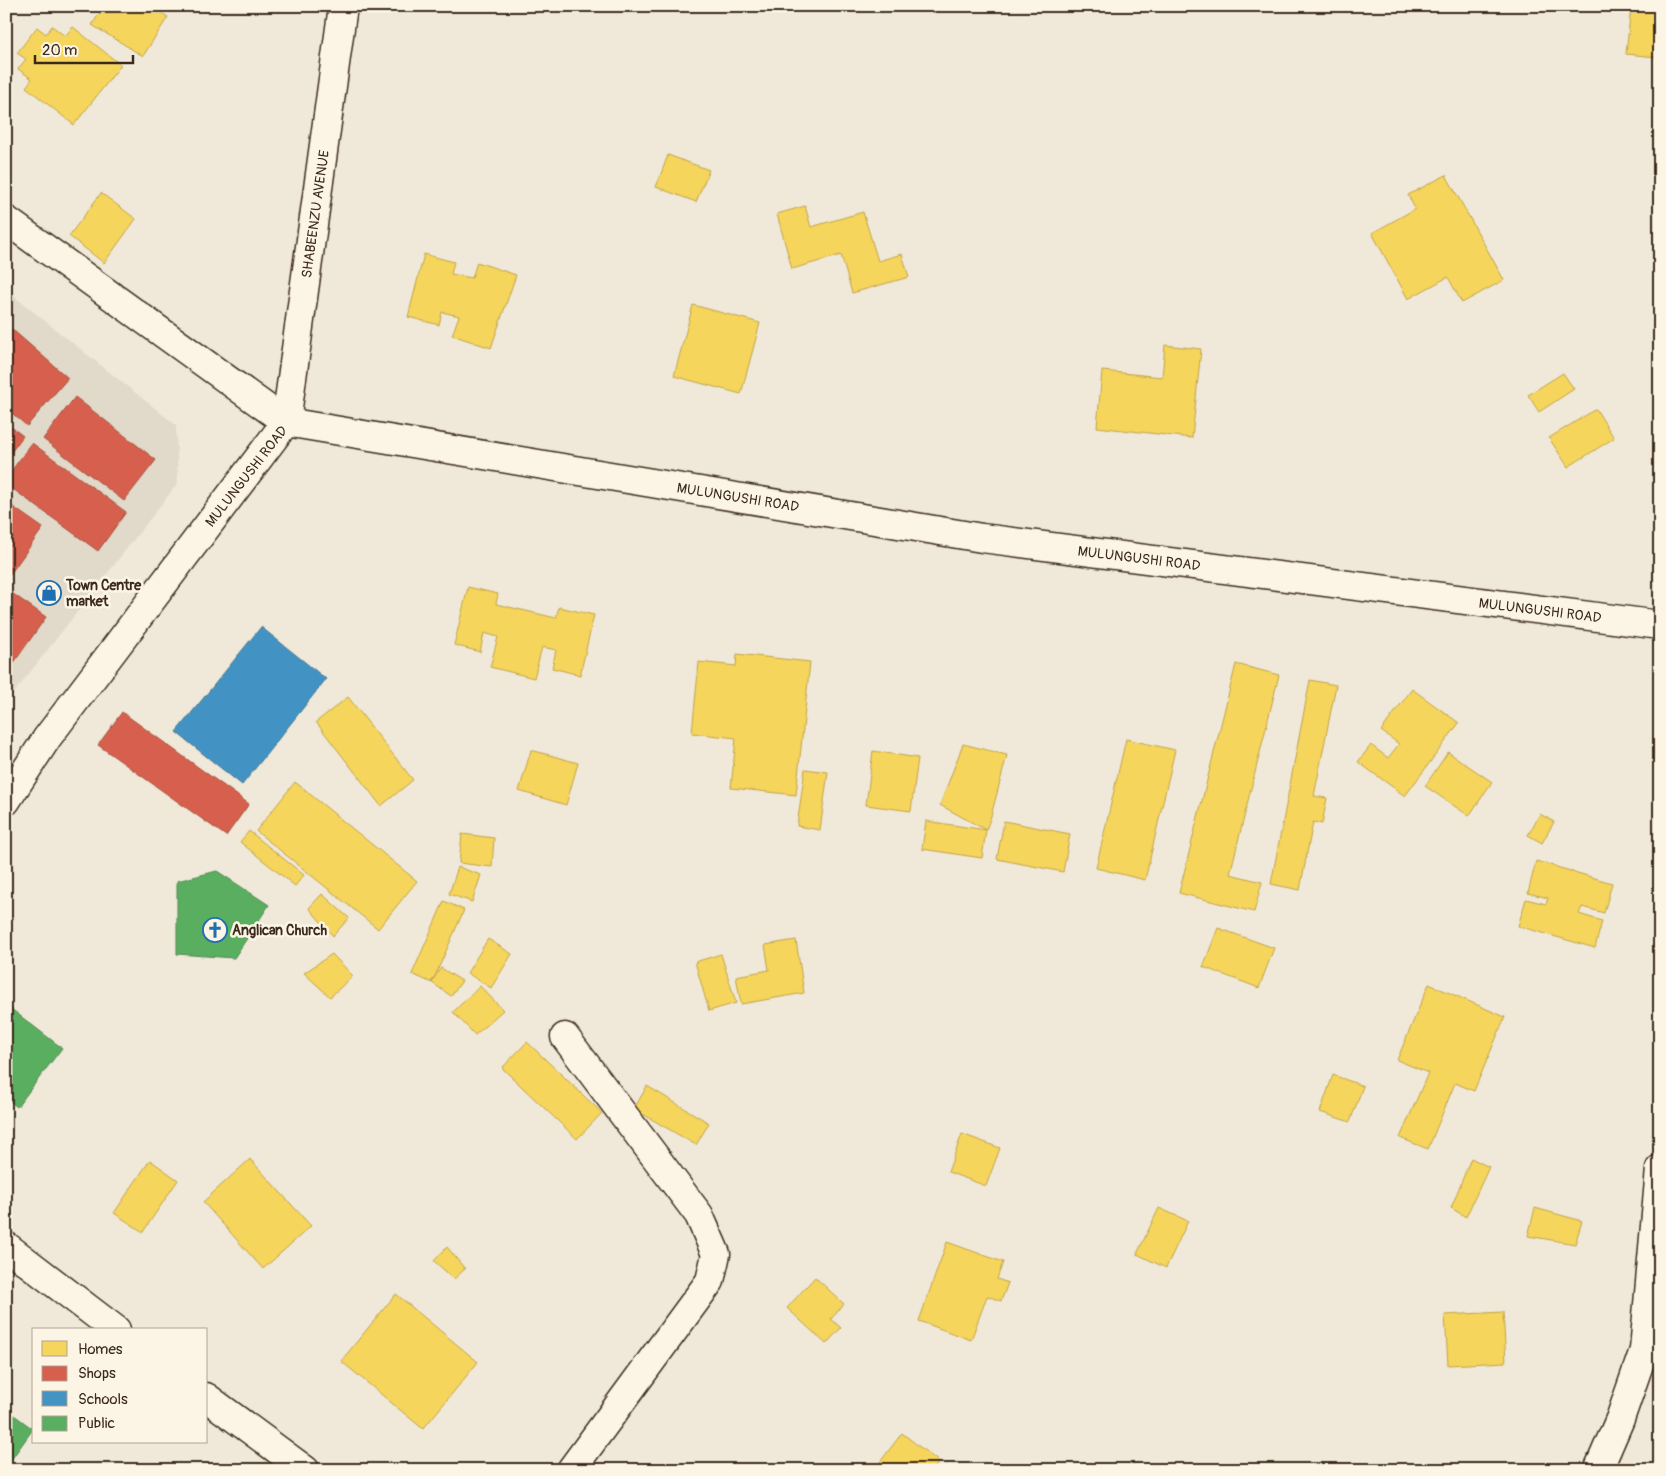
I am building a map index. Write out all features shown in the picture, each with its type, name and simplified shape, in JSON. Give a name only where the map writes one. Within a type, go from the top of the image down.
[{"type":"street","name":"SHABEENZU AVENUE","points":[[286,422],[343,6]]},
{"type":"street","points":[[6,220],[286,422]]},
{"type":"street","name":"MULUNGUSHI ROAD","points":[[6,801],[53,730],[286,422],[982,538],[1660,625]]},
{"type":"street","points":[[565,1037],[698,1215],[716,1254],[710,1281],[571,1470]]},
{"type":"street","points":[[1598,1470],[1652,1351],[1660,1169]]},
{"type":"street","points":[[6,1246],[113,1328]]},
{"type":"street","points":[[208,1398],[305,1470]]},
{"type":"shaded area","name":"Town Centre market","points":[[6,290],[176,425],[178,483],[6,703]]},
{"type":"building: Homes","points":[[104,6],[151,6],[168,17],[143,56],[92,25]]},
{"type":"building: Homes","points":[[1631,6],[1660,6],[1656,57],[1626,54]]},
{"type":"building: Homes","points":[[52,26],[65,36],[73,27],[121,65],[74,125],[26,87],[32,79],[18,69],[26,59],[17,53],[37,27],[46,34]]},
{"type":"building: Homes","points":[[668,155],[709,170],[696,202],[656,187]]},
{"type":"building: Homes","points":[[1446,175],[1504,280],[1462,303],[1448,277],[1408,299],[1372,233],[1415,209],[1408,195]]},
{"type":"building: Homes","points":[[101,193],[136,219],[104,263],[69,236]]},
{"type":"building: Homes","points":[[805,206],[811,227],[863,212],[878,261],[902,254],[909,277],[852,293],[841,255],[792,269],[777,214]]},
{"type":"building: Homes","points":[[424,254],[454,262],[451,274],[472,278],[477,262],[516,275],[491,348],[452,335],[459,316],[442,312],[439,325],[408,317]]},
{"type":"building: Homes","points":[[693,305],[760,323],[741,394],[674,376]]},
{"type":"building: Homes","points":[[1165,345],[1201,349],[1192,438],[1097,427],[1102,371],[1162,377]]},
{"type":"building: Homes","points":[[1563,373],[1574,389],[1539,412],[1528,395]]},
{"type":"building: Homes","points":[[1596,409],[1614,438],[1568,467],[1549,438]]},
{"type":"building: Homes","points":[[468,587],[498,594],[496,604],[556,618],[559,607],[594,615],[580,675],[552,668],[556,650],[542,647],[534,678],[490,667],[498,637],[484,633],[480,652],[454,645]]},
{"type":"building: Homes","points":[[737,654],[810,662],[796,795],[731,788],[736,738],[692,733],[699,662],[736,666]]},
{"type":"building: Homes","points":[[1236,664],[1279,675],[1230,874],[1262,882],[1254,912],[1179,893]]},
{"type":"building: Homes","points":[[1310,680],[1336,685],[1314,796],[1327,798],[1322,824],[1313,822],[1300,890],[1271,884]]},
{"type":"building: Homes","points":[[1412,689],[1459,723],[1405,796],[1358,762],[1371,745],[1388,758],[1399,744],[1381,731]]},
{"type":"building: Homes","points":[[348,697],[413,780],[381,806],[316,722]]},
{"type":"building: Homes","points":[[1126,739],[1175,750],[1145,880],[1096,868]]},
{"type":"building: Homes","points":[[963,744],[1007,755],[986,830],[940,805]]},
{"type":"building: Homes","points":[[531,750],[578,763],[566,805],[519,791]]},
{"type":"building: Homes","points":[[873,751],[918,758],[911,811],[866,805]]},
{"type":"building: Homes","points":[[1448,752],[1492,782],[1469,816],[1425,786]]},
{"type":"building: Homes","points":[[805,769],[828,772],[820,830],[797,826]]},
{"type":"building: Homes","points":[[295,782],[417,881],[378,929],[256,831]]},
{"type":"building: Homes","points":[[1540,814],[1554,822],[1542,843],[1528,835]]},
{"type":"building: Homes","points":[[926,821],[986,830],[982,858],[922,849]]},
{"type":"building: Homes","points":[[1004,821],[1070,834],[1063,872],[997,859]]},
{"type":"building: Homes","points":[[249,831],[304,875],[295,886],[240,842]]},
{"type":"building: Homes","points":[[462,834],[494,838],[492,867],[459,863]]},
{"type":"building: Homes","points":[[1536,861],[1612,883],[1604,913],[1582,907],[1579,914],[1602,921],[1595,948],[1518,926],[1526,899],[1546,904],[1548,898],[1528,893]]},
{"type":"building: Homes","points":[[458,867],[481,875],[472,902],[449,894]]},
{"type":"building: Homes","points":[[322,894],[349,918],[333,936],[309,908]]},
{"type":"building: Homes","points":[[444,901],[464,910],[432,983],[412,974]]},
{"type":"building: Homes","points":[[1218,928],[1274,948],[1259,988],[1203,967]]},
{"type":"building: Homes","points":[[488,939],[512,954],[491,988],[467,973]]},
{"type":"building: Homes","points":[[796,940],[804,993],[741,1004],[736,976],[769,970],[765,945]]},
{"type":"building: Homes","points":[[332,954],[353,976],[330,997],[304,973]]},
{"type":"building: Homes","points":[[721,954],[736,1003],[709,1011],[695,962]]},
{"type":"building: Homes","points":[[441,968],[462,981],[451,996],[431,982]]},
{"type":"building: Homes","points":[[1429,984],[1505,1017],[1474,1091],[1455,1083],[1428,1149],[1400,1138],[1428,1073],[1397,1060]]},
{"type":"building: Homes","points":[[480,986],[503,1010],[475,1035],[453,1012]]},
{"type":"building: Homes","points":[[527,1042],[602,1113],[577,1139],[502,1068]]},
{"type":"building: Homes","points":[[1333,1075],[1363,1086],[1350,1122],[1320,1112]]},
{"type":"building: Homes","points":[[647,1086],[709,1123],[696,1145],[634,1109]]},
{"type":"building: Homes","points":[[962,1134],[1000,1148],[986,1186],[948,1172]]},
{"type":"building: Homes","points":[[1471,1158],[1489,1167],[1466,1217],[1451,1208]]},
{"type":"building: Homes","points":[[250,1159],[311,1226],[263,1269],[203,1202]]},
{"type":"building: Homes","points":[[150,1160],[178,1180],[143,1232],[114,1213]]},
{"type":"building: Homes","points":[[1159,1208],[1188,1221],[1166,1268],[1137,1254]]},
{"type":"building: Homes","points":[[1535,1208],[1582,1221],[1575,1244],[1528,1236]]},
{"type":"building: Homes","points":[[947,1242],[1003,1262],[997,1279],[1008,1283],[1001,1301],[987,1296],[971,1340],[919,1321]]},
{"type":"building: Homes","points":[[447,1247],[465,1269],[454,1279],[434,1261]]},
{"type":"building: Homes","points":[[815,1277],[844,1304],[831,1319],[841,1328],[826,1344],[787,1308]]},
{"type":"building: Homes","points":[[396,1294],[478,1362],[423,1429],[341,1361]]},
{"type":"building: Homes","points":[[1503,1312],[1506,1362],[1448,1365],[1445,1315]]},
{"type":"building: Homes","points":[[902,1433],[939,1462],[933,1470],[874,1470]]},
{"type":"building: Shops","points":[[6,324],[68,378],[27,426],[6,408]]},
{"type":"building: Shops","points":[[75,397],[156,460],[124,501],[43,439]]},
{"type":"building: Shops","points":[[6,423],[23,436],[6,459]]},
{"type":"building: Shops","points":[[32,443],[126,512],[98,551],[6,484],[6,478]]},
{"type":"building: Shops","points":[[6,502],[43,528],[6,580]]},
{"type":"building: Shops","points":[[6,589],[46,617],[6,674]]},
{"type":"building: Shops","points":[[122,712],[249,804],[226,836],[98,745]]},
{"type":"building: Schools","points":[[261,627],[326,679],[242,785],[176,732]]},
{"type":"building: Public","name":"Anglican Church","points":[[217,871],[269,905],[234,958],[177,954],[177,881]]},
{"type":"building: Public","points":[[6,1005],[62,1048],[17,1107],[6,1098]]},
{"type":"building: Public","points":[[6,1409],[32,1428],[32,1430],[11,1460],[6,1457]]},
{"type":"place","name":"Town Centre market","points":[[49,593]]},
{"type":"place","name":"Anglican Church","points":[[215,930]]}]
